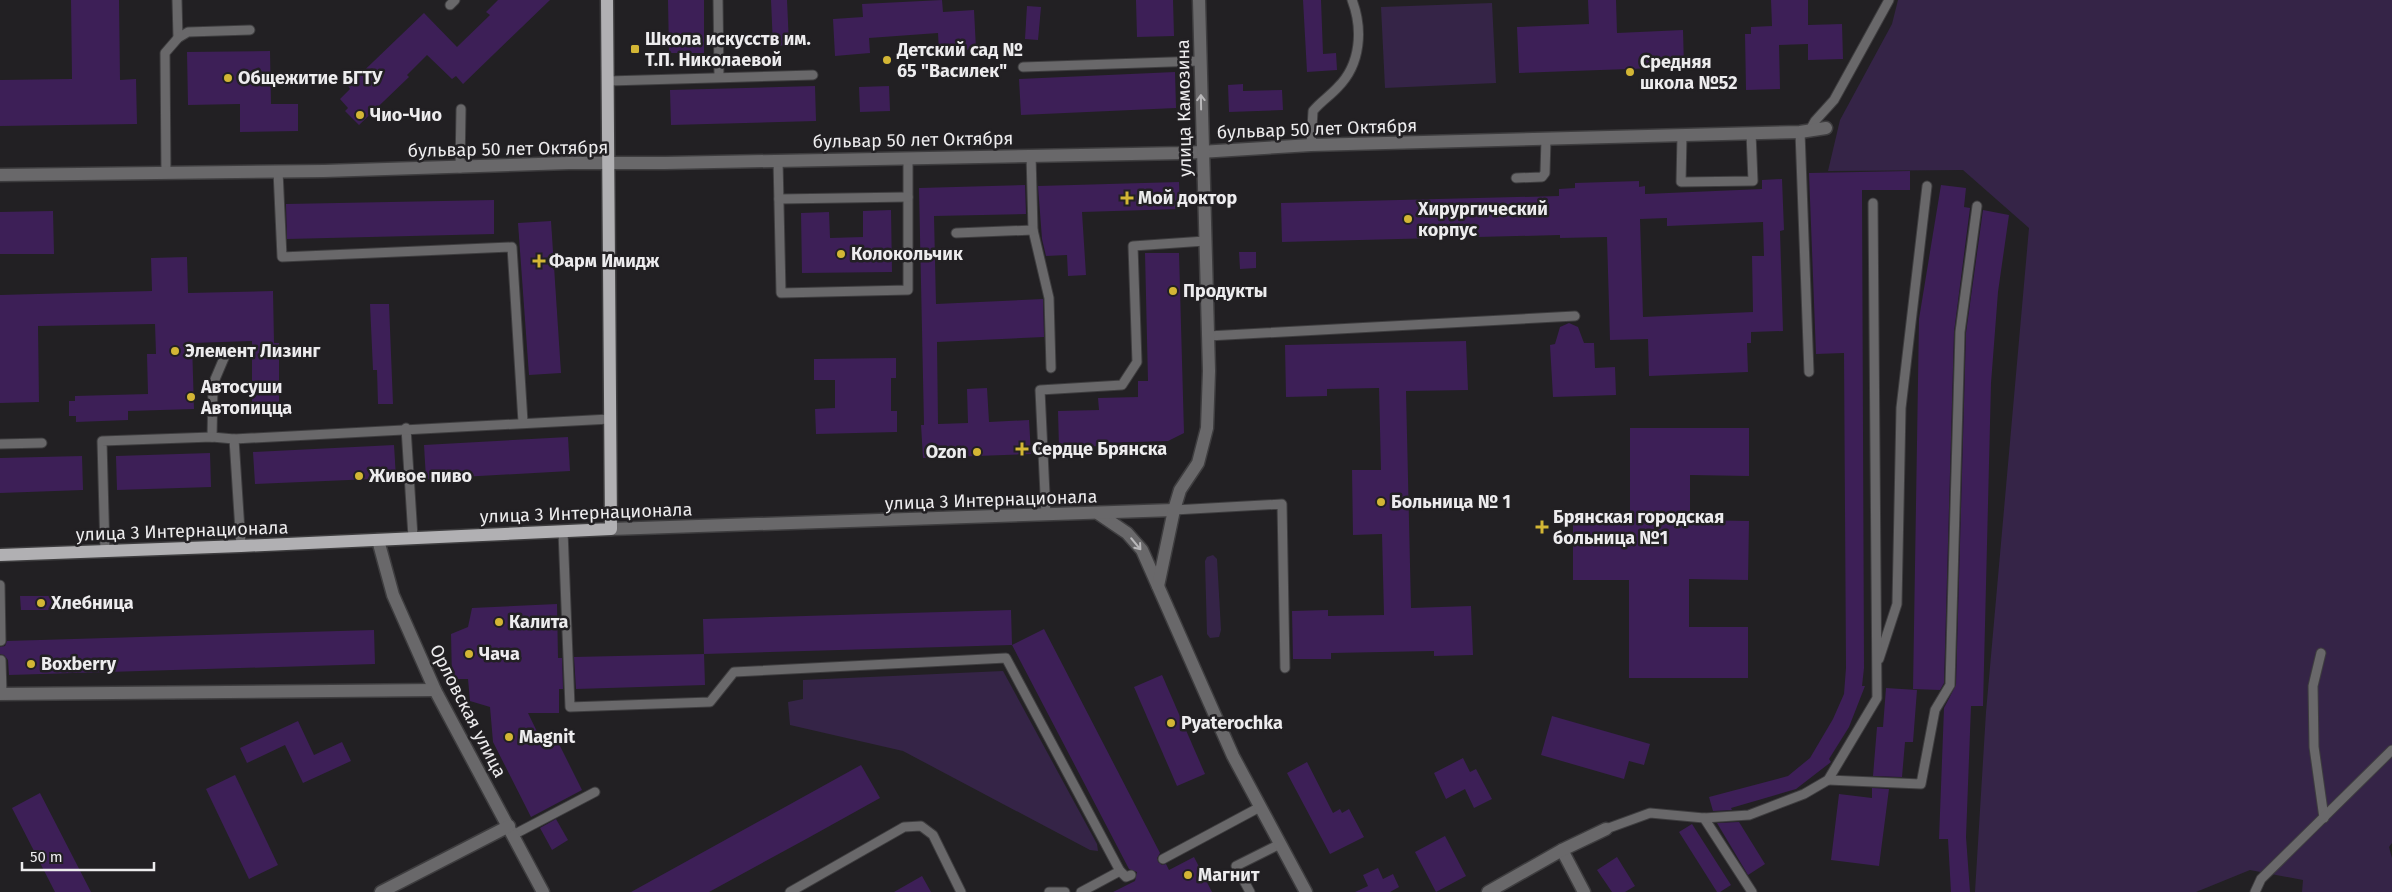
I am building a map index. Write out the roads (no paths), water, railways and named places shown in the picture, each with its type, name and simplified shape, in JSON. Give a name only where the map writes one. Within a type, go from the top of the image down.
[{"type":"main road","points":[[607,0],[610,529]]},
{"type":"main road","name":"улица 3 Интернационала","points":[[0,554],[241,546],[610,529]]},
{"type":"street","name":"улица Камозина","points":[[1158,586],[1180,490],[1198,463],[1207,428],[1209,371],[1199,0]]},
{"type":"street","name":"бульвар 50 лет Октября","points":[[0,175],[460,168],[608,163],[1202,151],[1311,145],[1752,133],[1805,131],[1826,128]]},
{"type":"street","name":"улица 3 Интернационала","points":[[610,529],[1174,510]]},
{"type":"street","points":[[1099,514],[1127,533],[1142,550],[1233,756],[1306,892]]},
{"type":"street","name":"Орловская улица","points":[[378,540],[393,596],[435,690],[543,892]]},
{"type":"street","points":[[1,694],[435,690]]},
{"type":"street","points":[[1488,892],[1562,850],[1606,829]]},
{"type":"street","points":[[381,892],[511,831]]},
{"type":"street","points":[[1562,850],[1584,892]]},
{"type":"lane","points":[[177,0],[178,38]]},
{"type":"lane","points":[[718,0],[719,76]]},
{"type":"lane","points":[[1311,145],[1313,111],[1346,79],[1356,60],[1359,27],[1352,0]]},
{"type":"lane","points":[[1809,372],[1805,131],[1834,100],[1889,0]]},
{"type":"lane","points":[[166,173],[165,53],[178,38],[188,32],[250,30]]},
{"type":"lane","points":[[1024,67],[1200,61]]},
{"type":"lane","points":[[608,81],[719,76],[813,75]]},
{"type":"lane","points":[[460,168],[461,109]]},
{"type":"lane","points":[[1682,135],[1681,182],[1753,181],[1752,133]]},
{"type":"lane","points":[[1516,178],[1542,177],[1545,173],[1546,139]]},
{"type":"lane","points":[[1032,155],[1033,230],[1049,298],[1051,368]]},
{"type":"lane","points":[[778,160],[782,294],[908,290],[908,158]]},
{"type":"lane","points":[[278,171],[282,257],[512,247],[523,422]]},
{"type":"lane","points":[[1877,666],[1897,604],[1901,408],[1927,186]]},
{"type":"lane","points":[[779,199],[908,197]]},
{"type":"lane","points":[[1606,829],[1650,813],[1704,818],[1749,815],[1804,794],[1828,780],[1877,698],[1873,203]]},
{"type":"lane","points":[[1828,780],[1921,784],[1935,710],[1950,685],[1960,332],[1977,206]]},
{"type":"lane","points":[[956,233],[1033,230]]},
{"type":"lane","points":[[1046,515],[1040,390],[1122,385],[1136,362],[1134,246],[1205,241]]},
{"type":"lane","points":[[1208,336],[1575,316]]},
{"type":"lane","points":[[212,436],[213,384],[228,352]]},
{"type":"lane","points":[[105,551],[102,441],[212,436],[234,439],[406,428],[610,419]]},
{"type":"lane","points":[[406,428],[414,537]]},
{"type":"lane","points":[[234,439],[241,546]]},
{"type":"lane","points":[[0,444],[42,443]]},
{"type":"lane","points":[[1174,510],[1282,504],[1285,668]]},
{"type":"lane","points":[[564,531],[570,707],[710,702],[734,672],[1006,658],[1120,871],[1126,877],[1132,875]]},
{"type":"lane","points":[[0,585],[1,641]]},
{"type":"lane","points":[[2322,652],[2313,686],[2314,747],[2324,818]]},
{"type":"lane","points":[[1,694],[2,660]]},
{"type":"lane","points":[[2256,892],[2261,879],[2392,750]]},
{"type":"lane","points":[[511,831],[595,792]]},
{"type":"lane","points":[[1163,859],[1260,807]]},
{"type":"lane","points":[[1704,818],[1752,892]]},
{"type":"lane","points":[[790,892],[904,827],[921,826],[933,835],[961,892]]},
{"type":"lane","points":[[1250,892],[1236,866],[1280,844]]},
{"type":"lane","points":[[1082,892],[1120,871]]},
{"type":"lane","points":[[1049,892],[1065,892]]},
{"type":"place","name":"Школа искусств им. Т.П. Николаевой","points":[[635,49]]},
{"type":"place","name":"Детский сад № 65 \"Василек\"","points":[[887,60]]},
{"type":"place","name":"Средняя школа №52","points":[[1630,72]]},
{"type":"place","name":"Общежитие БГТУ","points":[[228,78]]},
{"type":"place","name":"Чио-Чио","points":[[360,115]]},
{"type":"place","name":"Мой доктор","points":[[1127,198]]},
{"type":"place","name":"Хирургический корпус","points":[[1408,219]]},
{"type":"place","name":"Колокольчик","points":[[841,254]]},
{"type":"place","name":"Фарм Имидж","points":[[539,261]]},
{"type":"place","name":"Продукты","points":[[1173,291]]},
{"type":"place","name":"Элемент Лизинг","points":[[175,351]]},
{"type":"place","name":"Автосуши Автопицца","points":[[191,397]]},
{"type":"place","name":"Сердце Брянска","points":[[1022,449]]},
{"type":"place","name":"Ozon","points":[[977,452]]},
{"type":"place","name":"Живое пиво","points":[[359,476]]},
{"type":"place","name":"Больница № 1","points":[[1381,502]]},
{"type":"place","name":"Брянская городская больница №1","points":[[1542,527]]},
{"type":"place","name":"Хлебница","points":[[41,603]]},
{"type":"place","name":"Калита","points":[[499,622]]},
{"type":"place","name":"Чача","points":[[469,654]]},
{"type":"place","name":"Boxberry","points":[[31,664]]},
{"type":"place","name":"Pyaterochka","points":[[1171,723]]},
{"type":"place","name":"Magnit","points":[[509,737]]},
{"type":"place","name":"Магнит","points":[[1188,875]]}]
